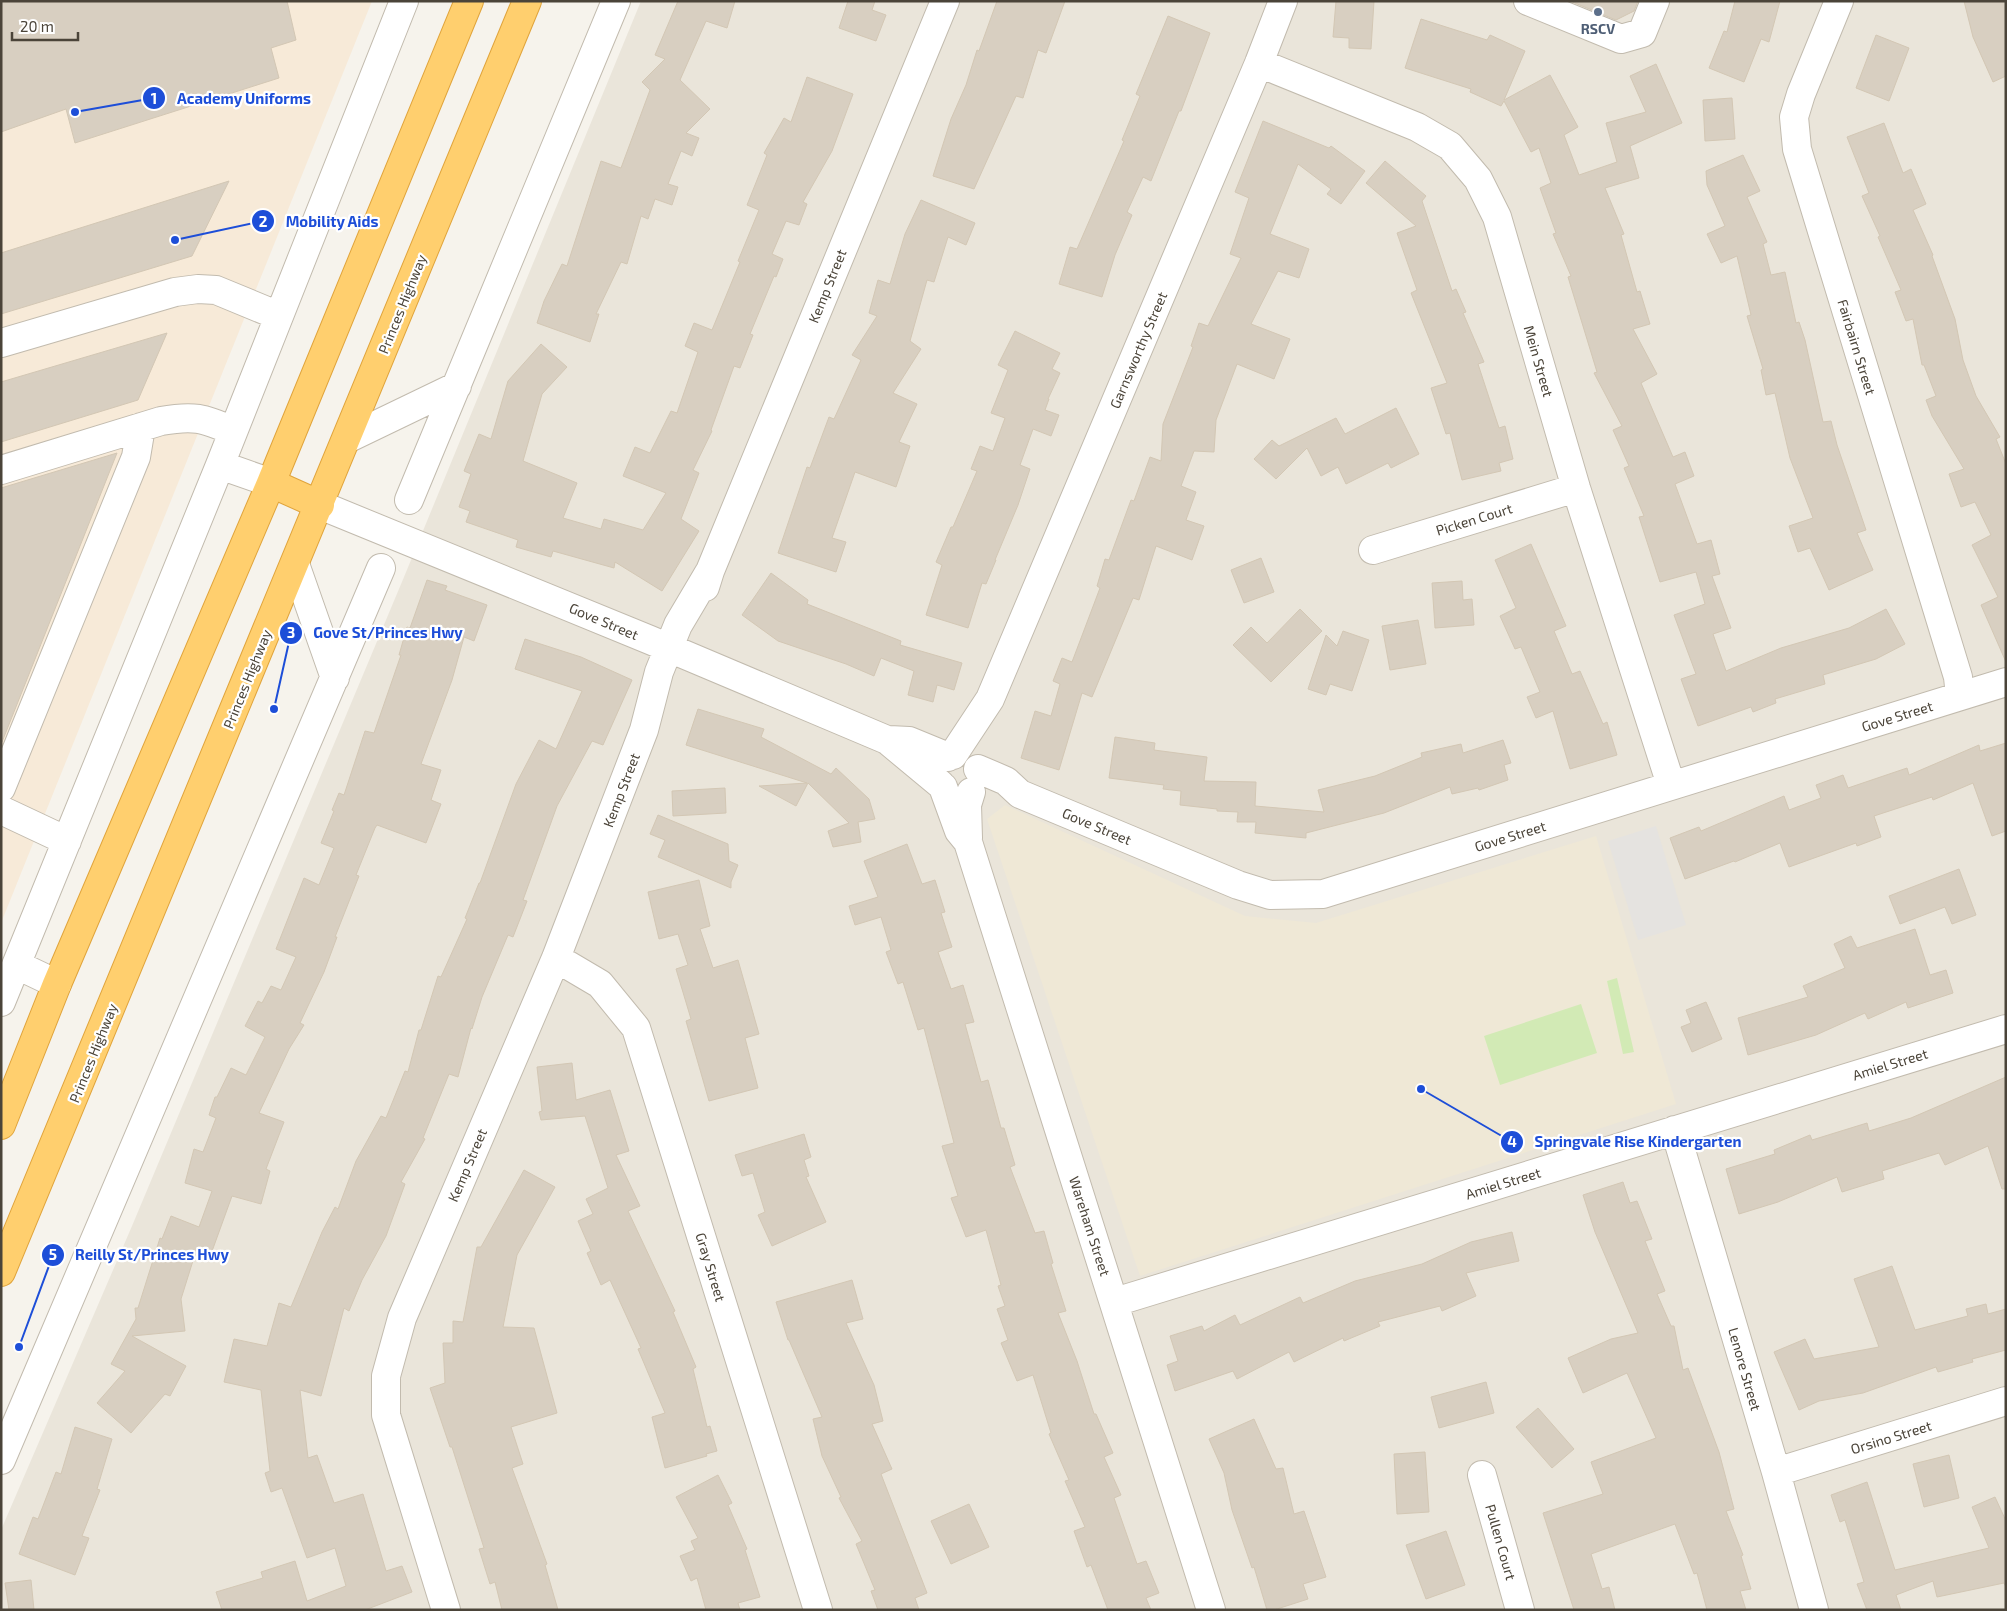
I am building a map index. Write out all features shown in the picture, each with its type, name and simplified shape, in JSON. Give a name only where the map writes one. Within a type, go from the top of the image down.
[{"type":"highway","points":[[1,1125],[57,984],[271,483],[469,1]]},
{"type":"highway","name":"Princes Highway","points":[[1,1272],[347,440],[527,1]]},
{"type":"highway","points":[[271,483],[320,504]]},
{"type":"street","points":[[1,1002],[220,465],[404,1]]},
{"type":"street","points":[[409,500],[616,1]]},
{"type":"street","name":"Kemp Street","points":[[446,1610],[386,1415],[386,1376],[402,1318],[556,958],[644,730],[674,679],[678,625],[710,571],[945,1]]},
{"type":"street","name":"Garnsworthy Street","points":[[975,779],[980,744],[990,699],[1284,1]]},
{"type":"street","points":[[1528,1],[1621,39],[1642,33],[1655,1]]},
{"type":"street","name":"Fairbairn Street","points":[[1839,1],[1801,94],[1794,117],[1797,149],[1958,678],[1960,696]]},
{"type":"street","name":"Mein Street","points":[[1259,63],[1417,127],[1450,146],[1478,179],[1497,218],[1576,488],[1671,785]]},
{"type":"street","points":[[1,343],[175,292],[198,289],[216,290],[279,316]]},
{"type":"street","points":[[347,440],[457,386]]},
{"type":"street","points":[[1,470],[141,427],[184,417],[200,418],[233,431]]},
{"type":"street","points":[[1,788],[136,458],[141,427]]},
{"type":"street","points":[[220,465],[271,483]]},
{"type":"street","name":"Picken Court","points":[[1373,550],[1576,488]]},
{"type":"street","name":"Gove Street","points":[[320,504],[888,740],[941,785]]},
{"type":"street","points":[[295,564],[335,678]]},
{"type":"street","points":[[1,1460],[381,568]]},
{"type":"street","name":"Gove Street","points":[[975,779],[1006,781],[1020,794],[1238,885],[1278,896],[1323,894],[2006,682]]},
{"type":"street","name":"Garnsworthy Street","points":[[951,756],[990,699]]},
{"type":"street","name":"Gove Street","points":[[888,740],[909,741],[951,756]]},
{"type":"street","points":[[951,756],[968,756],[975,779],[957,795],[951,794],[941,785],[938,772],[940,766],[951,756]]},
{"type":"street","name":"Wareham Street","points":[[975,779],[967,805],[968,842],[1211,1610]]},
{"type":"street","name":"Wareham Street","points":[[941,785],[959,831],[968,842]]},
{"type":"street","points":[[1,810],[67,841]]},
{"type":"street","name":"Gray Street","points":[[556,958],[600,984],[636,1028],[818,1610]]},
{"type":"street","points":[[17,965],[57,984]]},
{"type":"street","name":"Amiel Street","points":[[1115,1302],[2006,1028]]},
{"type":"street","name":"Lenore Street","points":[[1675,1130],[1776,1472],[1814,1610]]},
{"type":"street","name":"Orsino Street","points":[[1776,1472],[2006,1402]]},
{"type":"street","name":"Pullen Court","points":[[1482,1475],[1520,1610]]},
{"type":"shaded area","points":[[1,1],[372,1],[1,923]]},
{"type":"shaded area","points":[[641,1],[2006,1],[2006,1610],[1,1610],[1,1530],[132,1226],[404,577]]},
{"type":"shaded area","points":[[1005,805],[1245,916],[1316,923],[1596,836],[1676,1104],[1140,1276],[987,819]]},
{"type":"shaded area","points":[[1656,826],[1686,925],[1638,940],[1608,841]]},
{"type":"green space","points":[[1617,978],[1634,1052],[1623,1054],[1607,981]]},
{"type":"green space","points":[[1581,1004],[1597,1053],[1500,1085],[1484,1036]]},
{"type":"building","points":[[1,1],[287,1],[296,40],[271,48],[279,78],[75,143],[66,109],[1,132]]},
{"type":"building","points":[[678,1],[735,1],[727,28],[706,21],[680,80],[710,109],[686,133],[699,138],[692,156],[681,151],[668,184],[678,187],[672,205],[655,199],[648,219],[641,216],[627,264],[621,262],[596,314],[599,314],[590,342],[537,323],[544,301],[562,264],[567,266],[601,161],[621,168],[650,90],[642,82],[665,59],[655,55]]},
{"type":"building","points":[[848,1],[875,1],[872,10],[886,15],[876,41],[839,28]]},
{"type":"building","points":[[997,1],[1065,1],[1046,53],[1038,50],[1023,98],[1016,96],[974,189],[933,176],[951,119],[966,85],[977,50],[979,51]]},
{"type":"building","points":[[1336,1],[1374,1],[1371,49],[1349,48],[1349,38],[1333,37]]},
{"type":"building","points":[[1570,1],[1638,1],[1634,11],[1616,20]]},
{"type":"building","points":[[1735,1],[1780,1],[1769,42],[1761,39],[1744,82],[1709,68],[1724,31],[1727,32]]},
{"type":"building","points":[[1964,1],[2006,1],[2006,76],[1993,82],[1973,37]]},
{"type":"building","points":[[1168,16],[1210,33],[1181,111],[1179,111],[1151,181],[1143,177],[1127,212],[1132,215],[1115,255],[1102,297],[1059,284],[1070,247],[1077,249],[1124,141],[1122,140],[1140,96],[1136,94]]},
{"type":"building","points":[[1421,19],[1487,40],[1490,35],[1525,51],[1504,100],[1550,75],[1578,127],[1564,135],[1579,175],[1617,162],[1606,123],[1646,112],[1630,76],[1656,64],[1682,123],[1630,146],[1639,178],[1605,188],[1624,234],[1621,235],[1637,292],[1640,291],[1650,324],[1633,329],[1657,374],[1641,383],[1673,457],[1685,452],[1694,476],[1675,484],[1697,544],[1711,540],[1720,574],[1712,576],[1731,628],[1713,634],[1726,671],[1781,648],[1849,628],[1886,609],[1905,644],[1876,659],[1823,675],[1825,684],[1775,699],[1776,703],[1753,712],[1751,707],[1698,726],[1681,679],[1696,674],[1674,615],[1705,604],[1696,572],[1660,582],[1639,517],[1644,516],[1624,468],[1629,466],[1613,430],[1622,426],[1594,373],[1597,372],[1568,277],[1571,276],[1553,234],[1556,233],[1540,188],[1551,183],[1539,148],[1531,152],[1504,101],[1501,106],[1470,92],[1471,89],[1405,68]]},
{"type":"building","points":[[1876,35],[1909,48],[1889,101],[1856,88]]},
{"type":"building","points":[[807,77],[853,94],[832,151],[803,202],[807,204],[799,225],[786,221],[772,254],[783,259],[750,334],[753,335],[740,368],[734,366],[712,431],[693,470],[699,473],[681,519],[699,531],[662,591],[615,562],[614,568],[553,551],[551,557],[516,547],[518,540],[466,522],[470,511],[459,507],[471,474],[464,471],[479,434],[491,439],[508,381],[541,344],[567,367],[542,394],[523,461],[577,483],[563,518],[601,529],[604,519],[643,530],[666,493],[623,476],[635,447],[650,453],[671,411],[677,413],[698,352],[685,346],[694,323],[712,330],[759,210],[747,205],[767,155],[764,153],[784,118],[791,122]]},
{"type":"building","points":[[1732,98],[1735,139],[1705,141],[1703,100]]},
{"type":"building","points":[[1263,121],[1329,148],[1331,146],[1365,171],[1341,204],[1327,194],[1331,189],[1298,164],[1270,234],[1309,249],[1299,278],[1278,271],[1251,324],[1290,339],[1274,379],[1237,364],[1216,420],[1214,452],[1194,451],[1181,486],[1196,492],[1186,520],[1204,526],[1192,560],[1156,546],[1139,600],[1133,598],[1092,697],[1082,693],[1059,770],[1021,758],[1035,711],[1051,716],[1060,684],[1053,681],[1062,658],[1072,662],[1100,588],[1097,586],[1105,559],[1109,560],[1131,500],[1134,501],[1150,457],[1161,461],[1163,424],[1193,347],[1191,346],[1199,323],[1208,326],[1241,258],[1230,254],[1249,198],[1235,192]]},
{"type":"building","points":[[1884,123],[1903,173],[1911,169],[1926,204],[1913,210],[1933,255],[1955,319],[1963,360],[1976,396],[2000,437],[1996,439],[2006,464],[2006,662],[1981,605],[1998,597],[1972,545],[1991,535],[1975,502],[1961,507],[1949,474],[1964,469],[1932,416],[1926,400],[1936,396],[1924,365],[1922,365],[1913,319],[1906,321],[1895,292],[1901,290],[1862,196],[1869,193],[1847,137]]},
{"type":"building","points":[[1743,155],[1760,191],[1747,197],[1767,242],[1763,244],[1771,275],[1785,272],[1796,323],[1799,322],[1805,340],[1823,422],[1831,421],[1837,445],[1866,530],[1857,533],[1873,570],[1829,590],[1810,548],[1798,552],[1789,526],[1813,518],[1790,458],[1775,393],[1766,395],[1761,370],[1763,369],[1747,316],[1751,315],[1737,256],[1721,263],[1707,234],[1725,226],[1707,185],[1706,171]]},
{"type":"building","points":[[1385,161],[1426,196],[1422,201],[1452,291],[1456,289],[1466,312],[1463,313],[1484,362],[1478,364],[1499,428],[1505,426],[1513,459],[1499,463],[1501,471],[1462,480],[1450,433],[1446,434],[1431,388],[1447,383],[1411,293],[1417,290],[1397,233],[1416,226],[1366,183]]},
{"type":"building","points":[[229,181],[192,256],[1,314],[1,253]]},
{"type":"building","points":[[921,200],[975,223],[966,245],[948,237],[934,282],[927,280],[910,341],[921,349],[893,393],[917,404],[899,442],[910,446],[896,487],[855,472],[832,538],[846,542],[836,572],[778,553],[807,467],[810,468],[829,417],[834,419],[861,360],[852,355],[877,316],[869,313],[878,280],[890,284],[905,234]]},
{"type":"building","points":[[1015,331],[1060,353],[1052,369],[1060,373],[1045,410],[1059,415],[1051,436],[1033,429],[1020,465],[1030,469],[1018,505],[986,584],[982,583],[968,628],[926,615],[942,565],[936,562],[977,471],[971,469],[980,446],[993,451],[1005,418],[991,413],[1008,370],[998,365]]},
{"type":"building","points":[[167,333],[138,400],[1,442],[1,382]]},
{"type":"building","points":[[1396,408],[1419,454],[1391,468],[1388,463],[1346,484],[1338,467],[1321,476],[1307,448],[1276,479],[1254,459],[1272,440],[1279,446],[1336,418],[1345,434]]},
{"type":"building","points":[[117,453],[2,742],[1,742],[1,488]]},
{"type":"building","points":[[1531,544],[1566,626],[1554,631],[1572,674],[1580,671],[1603,724],[1607,722],[1617,755],[1570,769],[1553,711],[1536,718],[1527,697],[1540,692],[1521,647],[1515,649],[1500,616],[1516,608],[1495,560]]},
{"type":"building","points":[[1261,558],[1274,592],[1244,603],[1231,570]]},
{"type":"building","points":[[771,573],[808,600],[807,604],[901,641],[900,645],[962,663],[954,690],[937,685],[933,702],[908,695],[914,671],[881,658],[874,676],[846,664],[778,641],[742,615]]},
{"type":"building","points":[[427,580],[447,586],[445,590],[487,605],[474,641],[464,637],[452,680],[421,764],[441,770],[431,800],[441,804],[426,843],[377,825],[375,828],[356,875],[359,876],[335,937],[337,937],[324,972],[300,1023],[304,1025],[289,1049],[259,1113],[284,1122],[266,1169],[270,1171],[261,1204],[232,1196],[211,1254],[197,1248],[181,1299],[185,1331],[132,1336],[186,1366],[170,1396],[165,1394],[131,1433],[97,1403],[125,1371],[111,1364],[136,1319],[135,1308],[138,1308],[160,1238],[162,1239],[171,1216],[199,1227],[212,1191],[185,1183],[194,1149],[203,1152],[216,1118],[209,1115],[215,1097],[217,1097],[231,1068],[246,1075],[265,1037],[245,1026],[258,1001],[262,1003],[271,986],[281,990],[296,957],[276,949],[304,878],[319,885],[334,848],[321,843],[334,811],[332,810],[339,793],[344,795],[365,731],[374,733],[401,655],[399,655],[407,627],[410,628]]},
{"type":"building","points":[[1462,581],[1463,600],[1472,599],[1474,625],[1435,628],[1432,583]]},
{"type":"building","points":[[1300,609],[1322,631],[1271,682],[1233,645],[1251,627],[1267,643]]},
{"type":"building","points":[[1418,620],[1426,664],[1390,670],[1382,626]]},
{"type":"building","points":[[1343,631],[1369,640],[1352,691],[1330,684],[1326,695],[1308,689],[1326,635],[1337,646]]},
{"type":"building","points":[[525,639],[581,657],[632,680],[603,745],[592,741],[557,806],[523,900],[527,901],[513,937],[508,935],[482,997],[471,1028],[458,1077],[449,1074],[423,1138],[425,1139],[401,1182],[405,1184],[386,1236],[362,1280],[349,1311],[344,1308],[321,1396],[300,1390],[308,1458],[317,1455],[334,1503],[363,1494],[386,1571],[402,1566],[412,1592],[365,1610],[222,1610],[216,1592],[263,1578],[261,1572],[295,1561],[307,1601],[346,1586],[335,1548],[307,1558],[282,1488],[271,1492],[265,1473],[270,1471],[261,1390],[224,1382],[234,1339],[267,1346],[279,1303],[291,1307],[322,1232],[335,1207],[338,1209],[356,1161],[381,1116],[386,1118],[405,1071],[408,1072],[419,1030],[421,1030],[438,976],[441,977],[467,919],[465,918],[480,883],[516,784],[539,740],[556,749],[582,691],[515,669]]},
{"type":"building","points":[[698,709],[764,729],[761,737],[831,774],[836,768],[869,799],[875,819],[858,822],[861,842],[833,847],[828,831],[849,823],[808,783],[796,806],[759,786],[807,783],[686,745]]},
{"type":"building","points":[[1115,737],[1155,743],[1154,750],[1207,757],[1204,781],[1256,782],[1255,806],[1324,812],[1318,790],[1375,776],[1422,757],[1421,753],[1461,744],[1463,753],[1503,740],[1511,763],[1504,765],[1508,780],[1479,790],[1478,788],[1452,794],[1450,787],[1384,813],[1306,833],[1306,838],[1255,833],[1256,822],[1237,822],[1238,812],[1217,811],[1217,809],[1180,805],[1181,791],[1163,789],[1164,785],[1109,778]]},
{"type":"building","points":[[2006,743],[2006,831],[1992,836],[1973,783],[1933,800],[1932,797],[1874,816],[1881,837],[1857,846],[1856,843],[1789,867],[1780,843],[1735,862],[1685,879],[1670,838],[1699,827],[1701,831],[1784,796],[1789,810],[1821,798],[1816,785],[1843,775],[1848,788],[1907,768],[1909,775],[1979,745],[1980,751]]},
{"type":"building","points":[[725,788],[726,813],[673,816],[672,791]]},
{"type":"building","points":[[658,815],[728,844],[729,861],[738,865],[731,882],[731,888],[658,857],[665,840],[650,834]]},
{"type":"building","points":[[907,844],[922,884],[935,880],[945,912],[941,913],[952,947],[938,952],[951,989],[963,985],[974,1022],[965,1024],[981,1082],[988,1080],[1001,1128],[1004,1128],[1015,1165],[1010,1167],[1035,1233],[1044,1231],[1053,1263],[1051,1264],[1066,1311],[1058,1313],[1077,1361],[1094,1414],[1096,1414],[1113,1453],[1104,1457],[1121,1495],[1114,1498],[1137,1564],[1146,1561],[1159,1593],[1146,1598],[1151,1610],[1108,1610],[1091,1565],[1087,1567],[1074,1531],[1085,1527],[1065,1481],[1069,1480],[1049,1434],[1051,1433],[1033,1375],[1017,1381],[1001,1343],[1008,1340],[997,1309],[1005,1306],[998,1286],[1001,1285],[986,1230],[966,1237],[951,1198],[958,1196],[942,1146],[954,1143],[924,1028],[918,1030],[903,982],[898,984],[886,952],[891,950],[881,917],[855,925],[849,906],[878,897],[864,861]]},
{"type":"building","points":[[1959,869],[1976,915],[1952,924],[1945,907],[1900,924],[1889,896]]},
{"type":"building","points":[[699,880],[710,926],[700,929],[713,968],[738,960],[759,1034],[745,1038],[758,1088],[709,1101],[686,1021],[691,1019],[676,969],[688,965],[678,934],[659,939],[648,892]]},
{"type":"building","points":[[1915,929],[1930,975],[1946,970],[1953,993],[1908,1008],[1906,1002],[1868,1019],[1865,1013],[1816,1035],[1748,1055],[1738,1018],[1808,997],[1803,986],[1845,968],[1834,944],[1851,936],[1857,948]]},
{"type":"building","points":[[1706,1002],[1722,1039],[1692,1052],[1681,1027],[1691,1023],[1686,1010]]},
{"type":"building","points":[[572,1063],[576,1100],[610,1090],[629,1151],[616,1155],[640,1206],[628,1211],[675,1311],[673,1312],[696,1367],[693,1369],[707,1427],[710,1426],[717,1451],[706,1454],[707,1456],[665,1468],[652,1417],[665,1413],[638,1349],[641,1348],[610,1280],[601,1285],[587,1253],[591,1251],[578,1221],[593,1214],[586,1199],[608,1188],[585,1116],[541,1120],[539,1112],[542,1111],[537,1067]]},
{"type":"building","points":[[2006,1077],[2006,1189],[2002,1189],[1988,1146],[1945,1165],[1939,1153],[1882,1171],[1884,1179],[1842,1192],[1837,1177],[1778,1202],[1739,1214],[1726,1169],[1775,1154],[1774,1150],[1810,1135],[1812,1140],[1867,1123],[1869,1131],[1911,1118]]},
{"type":"building","points":[[804,1134],[811,1157],[804,1160],[809,1176],[806,1177],[826,1222],[772,1246],[758,1215],[765,1212],[753,1173],[742,1176],[735,1155]]},
{"type":"building","points":[[524,1170],[555,1187],[517,1255],[503,1327],[534,1328],[557,1413],[511,1427],[523,1464],[512,1468],[547,1564],[545,1565],[558,1610],[502,1610],[495,1582],[490,1584],[479,1549],[484,1548],[452,1447],[450,1447],[430,1388],[445,1383],[443,1343],[453,1343],[453,1321],[463,1322],[477,1247],[481,1247]]},
{"type":"building","points":[[1623,1182],[1630,1203],[1637,1201],[1652,1239],[1645,1241],[1665,1291],[1657,1294],[1671,1326],[1674,1326],[1683,1370],[1688,1368],[1719,1452],[1734,1509],[1726,1511],[1743,1555],[1741,1556],[1751,1589],[1740,1591],[1746,1610],[1707,1610],[1697,1573],[1694,1574],[1675,1524],[1591,1554],[1602,1589],[1609,1587],[1615,1610],[1574,1610],[1543,1513],[1603,1494],[1591,1462],[1656,1438],[1627,1373],[1583,1393],[1568,1358],[1611,1339],[1638,1333],[1595,1232],[1583,1195]]},
{"type":"building","points":[[1512,1232],[1519,1261],[1466,1273],[1476,1296],[1442,1311],[1440,1306],[1378,1322],[1380,1326],[1344,1341],[1343,1338],[1294,1362],[1289,1352],[1237,1379],[1233,1371],[1175,1391],[1167,1365],[1178,1361],[1170,1336],[1202,1326],[1204,1331],[1235,1315],[1240,1325],[1300,1297],[1303,1303],[1355,1281],[1422,1264],[1471,1242]]},
{"type":"building","points":[[1892,1266],[1915,1330],[1968,1316],[1966,1309],[1986,1304],[1988,1314],[2006,1309],[2006,1350],[1972,1359],[1973,1362],[1938,1372],[1936,1367],[1863,1393],[1819,1401],[1799,1410],[1774,1352],[1805,1339],[1814,1359],[1879,1347],[1854,1279]]},
{"type":"building","points":[[852,1280],[863,1319],[846,1323],[874,1385],[883,1421],[872,1424],[892,1469],[881,1474],[927,1593],[915,1598],[919,1610],[878,1610],[871,1591],[875,1590],[856,1544],[862,1541],[839,1498],[841,1497],[822,1456],[813,1419],[822,1417],[788,1340],[776,1302]]},
{"type":"building","points":[[1486,1382],[1494,1413],[1439,1428],[1431,1397]]},
{"type":"building","points":[[1538,1408],[1574,1449],[1552,1468],[1516,1427]]},
{"type":"building","points":[[1254,1419],[1276,1469],[1283,1468],[1294,1514],[1304,1511],[1326,1577],[1303,1584],[1308,1599],[1274,1610],[1267,1610],[1254,1567],[1252,1568],[1232,1510],[1224,1473],[1209,1439]]},
{"type":"building","points":[[75,1427],[112,1439],[97,1489],[100,1490],[82,1536],[89,1538],[75,1575],[19,1554],[33,1517],[38,1519],[56,1472],[61,1474]]},
{"type":"building","points":[[1425,1452],[1429,1512],[1397,1514],[1394,1454]]},
{"type":"building","points":[[1949,1455],[1959,1498],[1924,1507],[1913,1464]]},
{"type":"building","points":[[718,1475],[732,1503],[728,1505],[747,1549],[745,1550],[760,1597],[738,1603],[740,1610],[706,1610],[697,1578],[691,1581],[680,1556],[695,1550],[691,1541],[698,1538],[676,1497]]},
{"type":"building","points":[[1867,1482],[1895,1570],[1989,1548],[1972,1507],[1995,1497],[2006,1521],[2006,1587],[2004,1583],[1937,1597],[1933,1581],[1896,1595],[1901,1610],[1867,1610],[1857,1584],[1864,1582],[1845,1520],[1840,1522],[1831,1495]]},
{"type":"building","points":[[969,1504],[989,1547],[951,1564],[931,1521]]},
{"type":"building","points":[[1446,1531],[1465,1585],[1426,1599],[1406,1545]]},
{"type":"building","points":[[31,1580],[34,1610],[9,1610],[5,1583]]},
{"type":"place","name":"RSCV","points":[[1598,12]]},
{"type":"place","name":"Academy Uniforms","points":[[75,112]]},
{"type":"place","name":"Mobility Aids","points":[[175,240]]},
{"type":"place","name":"Gove St/Princes Hwy","points":[[274,709]]},
{"type":"place","name":"Springvale Rise Kindergarten","points":[[1421,1089]]},
{"type":"place","name":"Reilly St/Princes Hwy","points":[[19,1347]]}]
